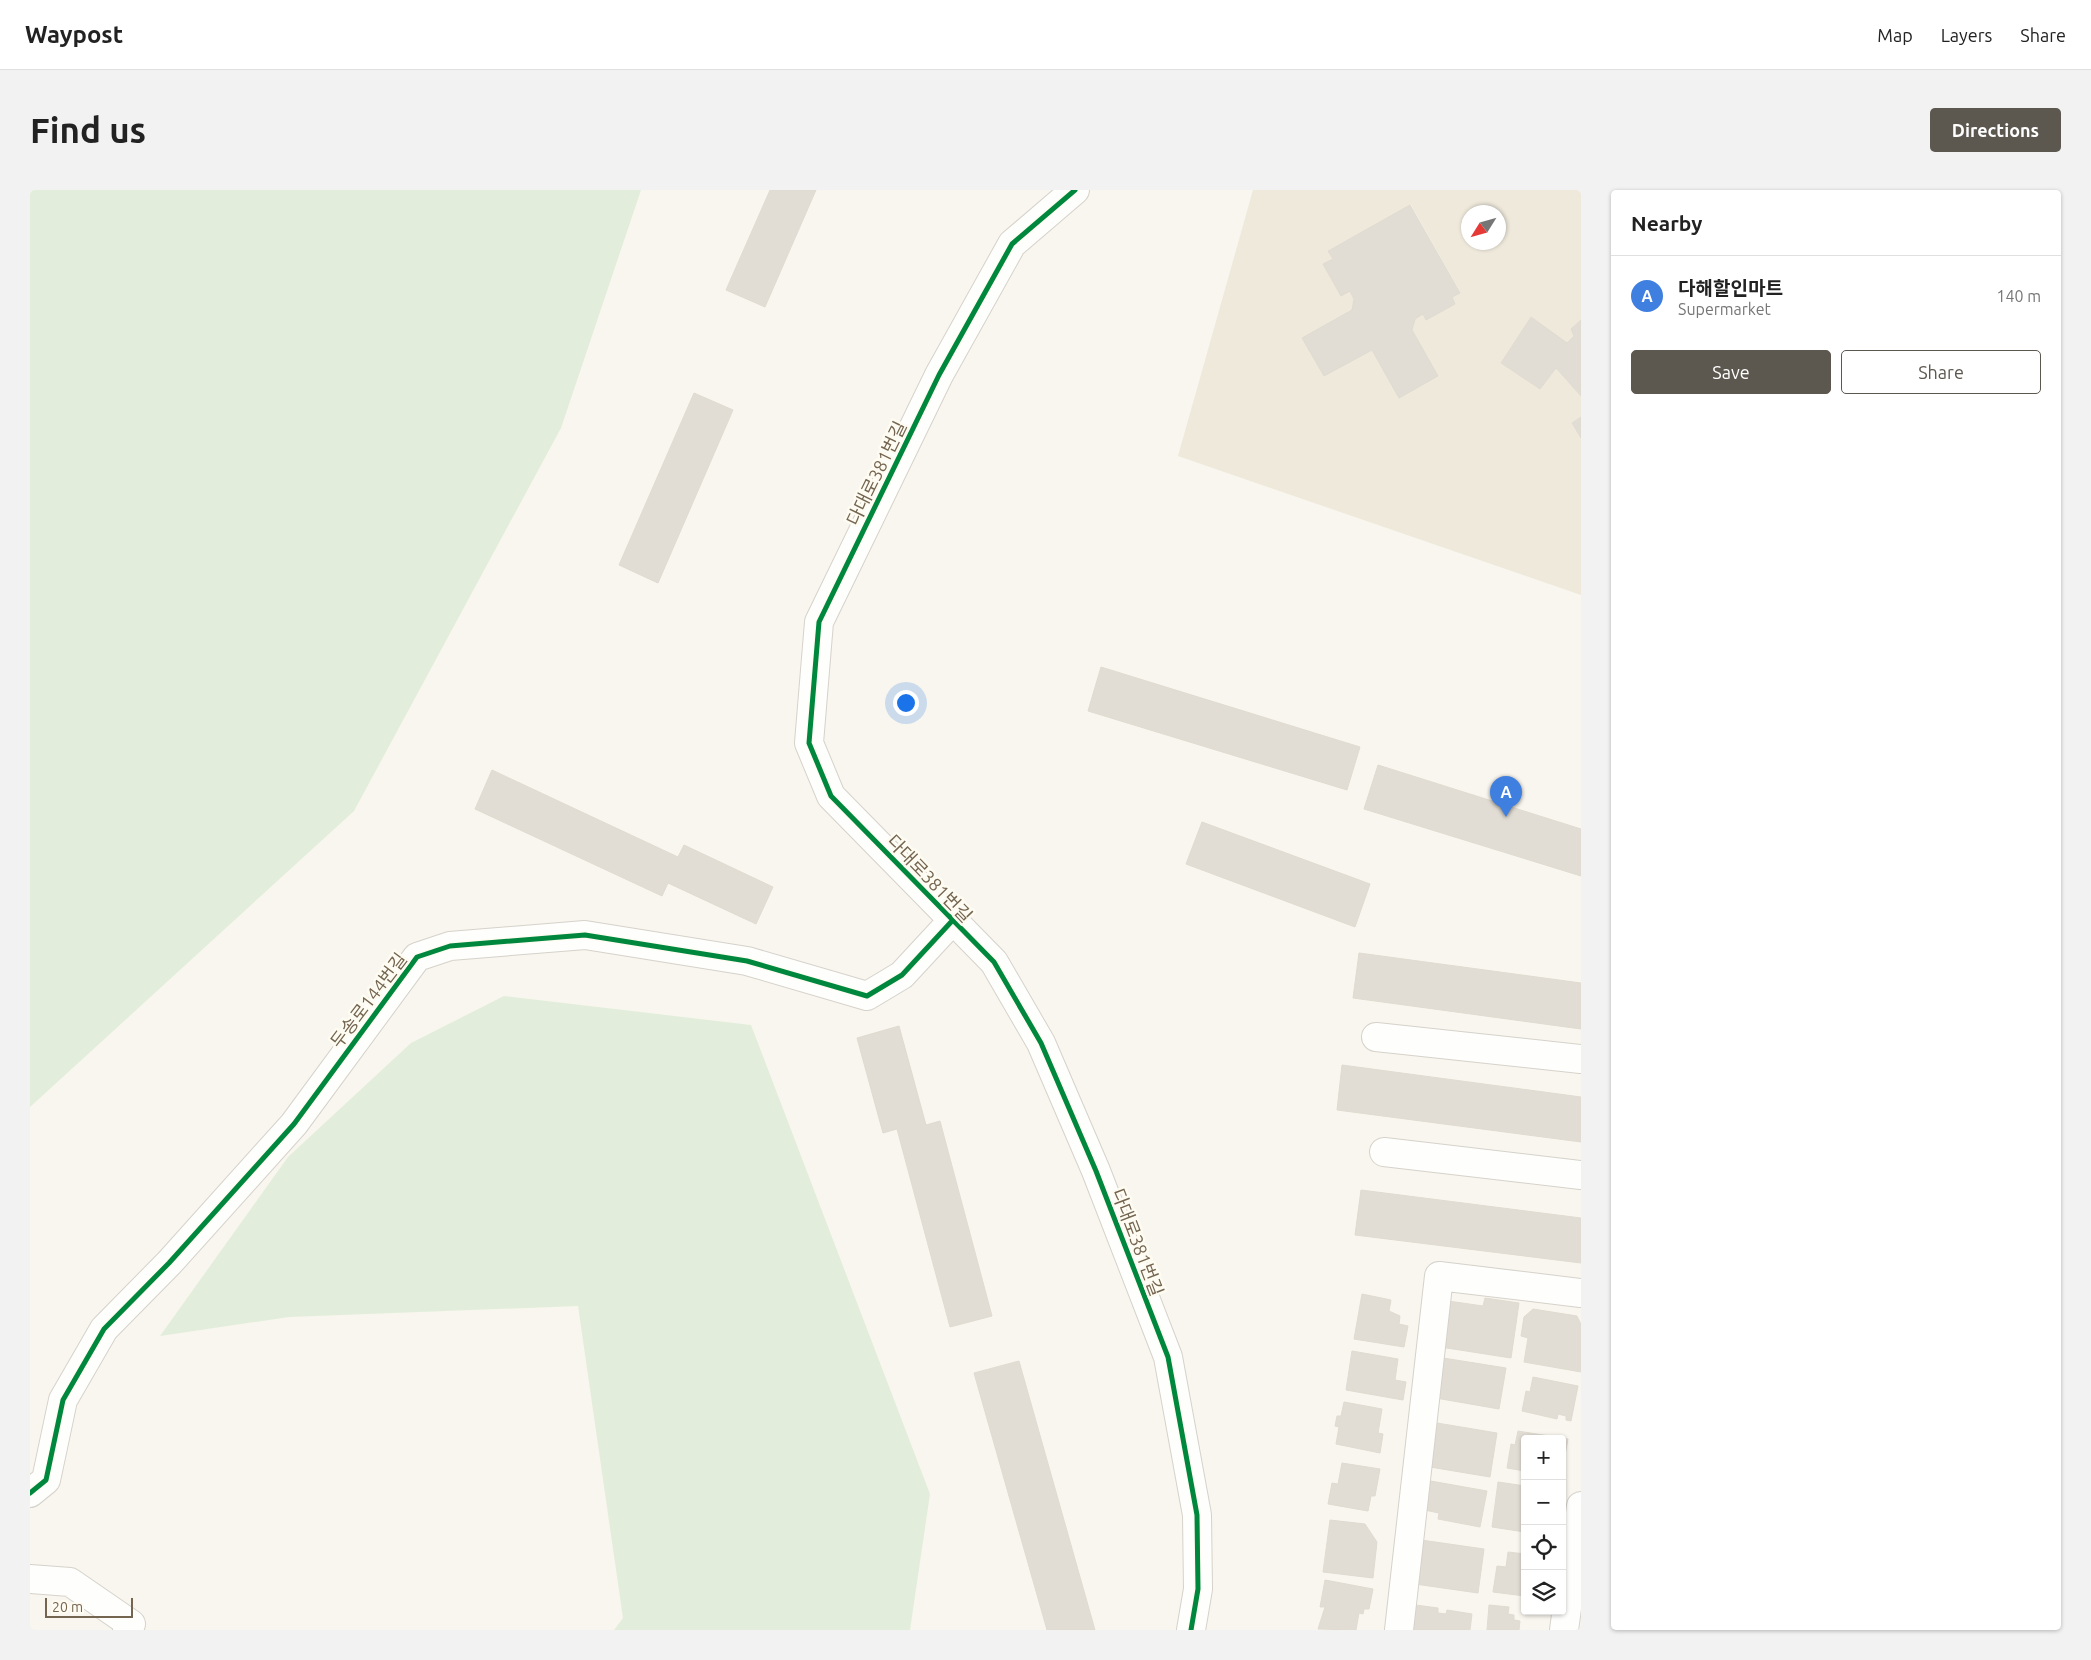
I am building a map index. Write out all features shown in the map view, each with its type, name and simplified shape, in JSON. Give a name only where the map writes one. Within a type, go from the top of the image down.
[{"type":"street","name":"다대로381번길","points":[[1075,190],[1012,244],[939,375],[819,622],[809,743],[831,796],[994,962],[1041,1043],[1096,1172],[1168,1357],[1196,1515],[1198,1589],[1191,1630]]},
{"type":"street","name":"두송로144번길","points":[[30,1493],[46,1480],[63,1400],[104,1329],[168,1263],[294,1124],[417,957],[450,946],[585,936],[747,961],[867,996],[902,975],[952,921]]},
{"type":"street","points":[[1376,1036],[1581,1059]]},
{"type":"street","points":[[1384,1152],[1581,1175]]},
{"type":"street","points":[[1399,1630],[1439,1276],[1581,1293]]},
{"type":"street","points":[[1564,1630],[1581,1506]]},
{"type":"street","points":[[30,1579],[70,1582],[131,1624],[127,1630]]},
{"type":"shaded area","points":[[1253,190],[1581,190],[1581,320],[1571,329],[1574,336],[1567,343],[1531,317],[1501,363],[1540,389],[1556,368],[1581,396],[1581,417],[1572,423],[1581,438],[1581,595],[1178,456]],"holes":[[[1411,205],[1460,292],[1452,297],[1455,304],[1426,320],[1423,314],[1415,319],[1412,330],[1438,376],[1399,398],[1372,350],[1324,376],[1302,338],[1352,310],[1354,299],[1350,291],[1324,264],[1333,259],[1329,250]]]},
{"type":"green space","points":[[30,190],[641,190],[561,428],[354,811],[30,1107]]},
{"type":"green space","points":[[504,996],[751,1025],[930,1494],[910,1630],[614,1630],[623,1618],[578,1306],[289,1317],[160,1336],[288,1157],[411,1043]]},
{"type":"building","points":[[770,190],[816,190],[765,307],[726,290]]},
{"type":"building","points":[[1410,205],[1460,293],[1452,297],[1455,304],[1426,320],[1423,314],[1415,319],[1412,330],[1438,376],[1399,398],[1372,350],[1324,376],[1302,338],[1352,310],[1354,299],[1350,291],[1341,296],[1323,264],[1333,259],[1328,251]]},
{"type":"building","points":[[1531,317],[1567,343],[1574,336],[1571,329],[1581,320],[1581,396],[1556,368],[1540,389],[1501,363]]},
{"type":"building","points":[[694,393],[733,410],[658,583],[619,565]]},
{"type":"building","points":[[1581,417],[1581,438],[1572,423]]},
{"type":"building","points":[[1101,667],[1360,747],[1347,790],[1088,711]]},
{"type":"building","points":[[1378,765],[1581,829],[1581,876],[1364,809]]},
{"type":"building","points":[[492,770],[678,857],[684,845],[773,887],[756,924],[668,883],[662,896],[475,809]]},
{"type":"building","points":[[1202,822],[1370,884],[1355,927],[1186,864]]},
{"type":"building","points":[[1359,953],[1581,983],[1581,1029],[1353,998]]},
{"type":"building","points":[[899,1026],[926,1125],[940,1121],[992,1316],[950,1327],[897,1129],[883,1133],[857,1038]]},
{"type":"building","points":[[1342,1065],[1581,1097],[1581,1142],[1337,1110]]},
{"type":"building","points":[[1361,1190],[1581,1218],[1581,1263],[1355,1235]]},
{"type":"building","points":[[1362,1294],[1391,1300],[1389,1311],[1400,1316],[1399,1324],[1408,1326],[1404,1347],[1354,1339]]},
{"type":"building","points":[[1485,1298],[1519,1303],[1511,1358],[1434,1346],[1441,1300],[1483,1306]]},
{"type":"building","points":[[1533,1309],[1577,1316],[1581,1324],[1581,1372],[1524,1362],[1528,1338],[1521,1336],[1524,1317]]},
{"type":"building","points":[[1352,1351],[1398,1359],[1395,1380],[1406,1382],[1403,1400],[1346,1390]]},
{"type":"building","points":[[1437,1357],[1506,1368],[1499,1409],[1430,1397]]},
{"type":"building","points":[[1019,1361],[1095,1630],[1047,1630],[974,1373]]},
{"type":"building","points":[[1533,1377],[1578,1386],[1571,1421],[1566,1420],[1566,1416],[1558,1414],[1557,1419],[1522,1411],[1526,1391],[1530,1392]]},
{"type":"building","points":[[1344,1402],[1382,1409],[1378,1433],[1383,1434],[1380,1453],[1336,1444],[1339,1427],[1335,1426],[1337,1416],[1341,1416]]},
{"type":"building","points":[[1431,1422],[1497,1433],[1490,1477],[1424,1466]]},
{"type":"building","points":[[1518,1431],[1543,1435],[1521,1435],[1521,1470],[1507,1468],[1511,1444],[1515,1445]]},
{"type":"building","points":[[1342,1463],[1380,1469],[1375,1496],[1371,1496],[1368,1511],[1328,1504],[1332,1483],[1338,1484]]},
{"type":"building","points":[[1425,1480],[1487,1491],[1480,1527],[1438,1519],[1439,1513],[1420,1509]]},
{"type":"building","points":[[1498,1482],[1521,1485],[1521,1531],[1492,1527]]},
{"type":"building","points":[[1330,1520],[1365,1524],[1377,1542],[1373,1578],[1323,1572]]},
{"type":"building","points":[[1421,1540],[1484,1549],[1478,1593],[1415,1584]]},
{"type":"building","points":[[1508,1552],[1521,1554],[1521,1596],[1493,1592],[1497,1566],[1506,1567]]},
{"type":"building","points":[[1325,1580],[1373,1589],[1369,1609],[1364,1609],[1363,1614],[1359,1613],[1356,1630],[1318,1629],[1325,1607],[1320,1607]]},
{"type":"building","points":[[1408,1604],[1438,1608],[1438,1613],[1446,1614],[1447,1610],[1472,1614],[1470,1630],[1405,1630]]},
{"type":"building","points":[[1489,1605],[1509,1607],[1508,1614],[1514,1615],[1514,1620],[1520,1621],[1519,1630],[1487,1630]]},
{"type":"cycle path","points":[[1075,190],[1012,244],[939,375],[819,622],[809,743],[831,796],[994,962],[1041,1043],[1096,1171],[1168,1357],[1197,1515],[1198,1589],[1191,1630]]},
{"type":"cycle path","points":[[30,1493],[46,1480],[63,1400],[104,1329],[169,1263],[294,1124],[417,957],[450,946],[585,935],[747,961],[867,996],[902,975],[952,921]]},
{"type":"place","name":"다해할인마트","points":[[1506,817]]}]
